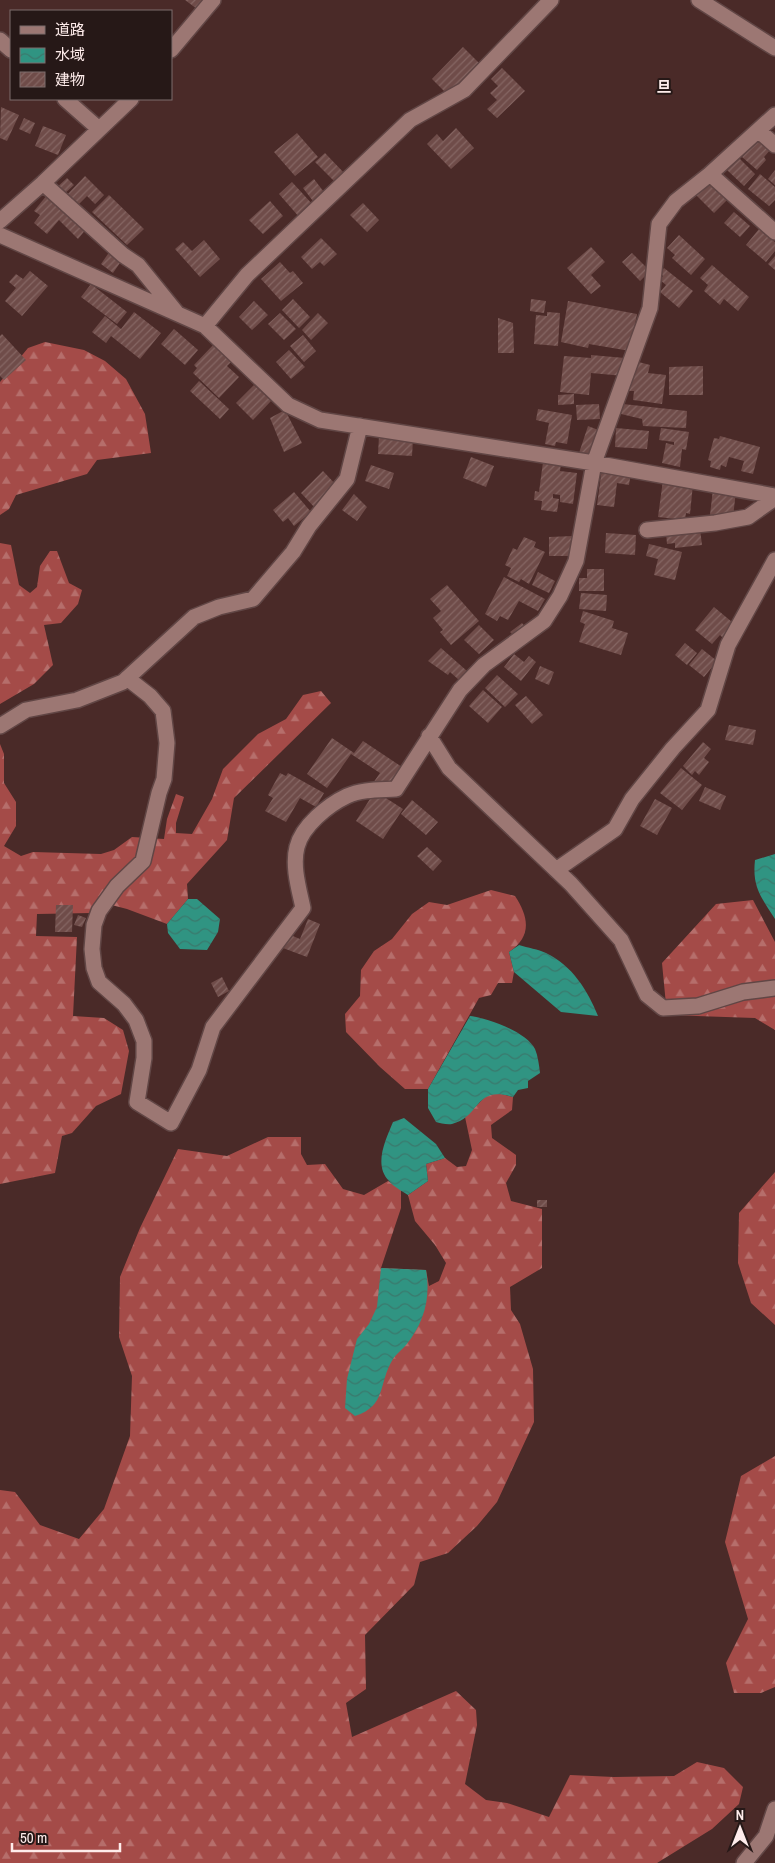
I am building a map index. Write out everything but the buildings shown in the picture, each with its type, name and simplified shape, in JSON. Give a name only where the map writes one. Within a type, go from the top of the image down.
[{"type":"street","points":[[172,49],[213,0]]},
{"type":"street","points":[[205,326],[247,275],[410,120],[464,90],[551,0]]},
{"type":"street","points":[[699,0],[775,48]]},
{"type":"street","points":[[0,40],[10,49]]},
{"type":"street","points":[[67,100],[99,129]]},
{"type":"street","points":[[0,221],[130,100]]},
{"type":"street","points":[[127,678],[150,696],[163,711],[167,743],[164,779],[143,861],[117,886],[99,911],[94,925],[92,949],[94,968],[99,982],[124,1004],[136,1020],[144,1041],[144,1058],[137,1102],[171,1122],[199,1070],[213,1027],[302,908],[296,871],[297,846],[306,830],[317,816],[347,796],[365,791],[396,789],[460,690],[484,665],[544,621],[560,596],[576,561],[594,463],[650,308],[659,224],[676,201],[710,174],[775,115]]},
{"type":"street","points":[[759,131],[775,145]]},
{"type":"street","points":[[710,174],[775,232]]},
{"type":"street","points":[[43,183],[123,255],[138,265],[178,314]]},
{"type":"street","points":[[0,234],[205,326],[288,405],[320,420],[594,463],[775,497]]},
{"type":"street","points":[[0,726],[26,710],[77,700],[123,682],[194,617],[220,607],[253,599],[293,552],[309,526],[347,479],[360,426]]},
{"type":"street","points":[[647,530],[715,523],[748,517],[775,497]]},
{"type":"street","points":[[556,870],[615,829],[632,799],[673,748],[708,710],[728,645],[775,560]]},
{"type":"street","points":[[429,736],[449,768],[556,870],[621,940],[648,996],[663,1008],[698,1006],[742,992],[775,988]]},
{"type":"street","points":[[744,1863],[766,1836],[775,1809]]},
{"type":"green space","points":[[45,342],[84,350],[105,361],[126,379],[145,414],[151,453],[97,460],[87,474],[16,495],[9,509],[0,515],[0,382],[28,348]]},
{"type":"green space","points":[[0,543],[11,545],[19,585],[30,593],[37,587],[40,566],[50,551],[57,551],[69,583],[82,590],[78,604],[61,623],[44,625],[53,665],[34,684],[0,704]]},
{"type":"green space","points":[[321,691],[331,703],[234,798],[227,840],[187,884],[188,899],[167,924],[127,909],[100,902],[91,913],[37,914],[36,936],[77,937],[73,1016],[104,1018],[123,1030],[129,1051],[121,1094],[96,1106],[72,1133],[62,1136],[55,1173],[0,1184],[0,744],[4,754],[4,783],[16,802],[16,826],[4,846],[21,856],[33,852],[101,854],[114,850],[132,837],[164,839],[167,819],[176,794],[184,797],[176,823],[176,833],[192,834],[212,799],[223,769],[258,734],[286,719],[303,695]]},
{"type":"green space","points":[[491,890],[515,896],[525,919],[525,933],[522,940],[509,952],[514,972],[512,983],[498,983],[491,995],[479,998],[428,1089],[405,1089],[380,1067],[346,1032],[345,1014],[360,996],[361,970],[374,951],[392,939],[412,914],[429,902],[447,905]]},
{"type":"green space","points":[[753,900],[775,942],[775,1030],[755,1018],[667,1015],[662,963],[716,904]]},
{"type":"green space","points":[[498,1093],[513,1097],[512,1110],[491,1125],[492,1138],[516,1155],[516,1165],[506,1183],[511,1201],[542,1209],[542,1268],[510,1287],[511,1310],[520,1324],[533,1369],[534,1422],[497,1502],[477,1526],[448,1553],[420,1562],[414,1585],[365,1635],[366,1689],[346,1703],[352,1737],[456,1691],[476,1710],[477,1725],[465,1784],[486,1800],[507,1803],[549,1817],[570,1775],[614,1777],[674,1776],[697,1762],[724,1768],[743,1787],[739,1804],[712,1829],[657,1863],[0,1863],[0,1490],[15,1492],[40,1525],[79,1539],[104,1509],[130,1436],[132,1376],[119,1337],[120,1277],[140,1228],[178,1149],[227,1156],[268,1137],[301,1137],[301,1154],[307,1165],[325,1164],[343,1189],[364,1195],[388,1181],[401,1189],[401,1208],[381,1268],[426,1270],[429,1286],[439,1281],[446,1263],[435,1245],[415,1221],[408,1195],[428,1181],[426,1164],[445,1158],[457,1167],[466,1166],[472,1150],[465,1117],[487,1095]]},
{"type":"green space","points":[[775,1172],[775,1325],[751,1303],[738,1263],[739,1213]]},
{"type":"green space","points":[[775,1456],[775,1687],[761,1693],[734,1693],[726,1663],[748,1619],[725,1542],[741,1476]]},
{"type":"water","points":[[775,854],[775,919],[756,885],[754,869],[755,860]]},
{"type":"water","points":[[188,899],[197,899],[220,919],[218,932],[207,950],[180,949],[168,933],[167,924]]},
{"type":"water","points":[[519,945],[543,952],[564,964],[584,988],[598,1016],[561,1012],[514,972],[509,952]]},
{"type":"water","points":[[470,1016],[496,1023],[524,1037],[535,1049],[540,1073],[528,1081],[528,1088],[518,1090],[513,1097],[500,1094],[491,1095],[484,1098],[461,1120],[452,1124],[436,1122],[428,1108],[428,1089]]},
{"type":"water","points":[[404,1118],[436,1144],[445,1158],[426,1164],[428,1181],[408,1195],[396,1187],[384,1175],[381,1160],[384,1144],[393,1122]]},
{"type":"water","points":[[381,1268],[426,1270],[427,1300],[422,1319],[412,1337],[394,1357],[388,1368],[377,1400],[365,1412],[355,1416],[345,1408],[347,1379],[357,1339],[369,1324],[377,1307]]},
{"type":"district","name":"旦","points":[[664,87]]}]
